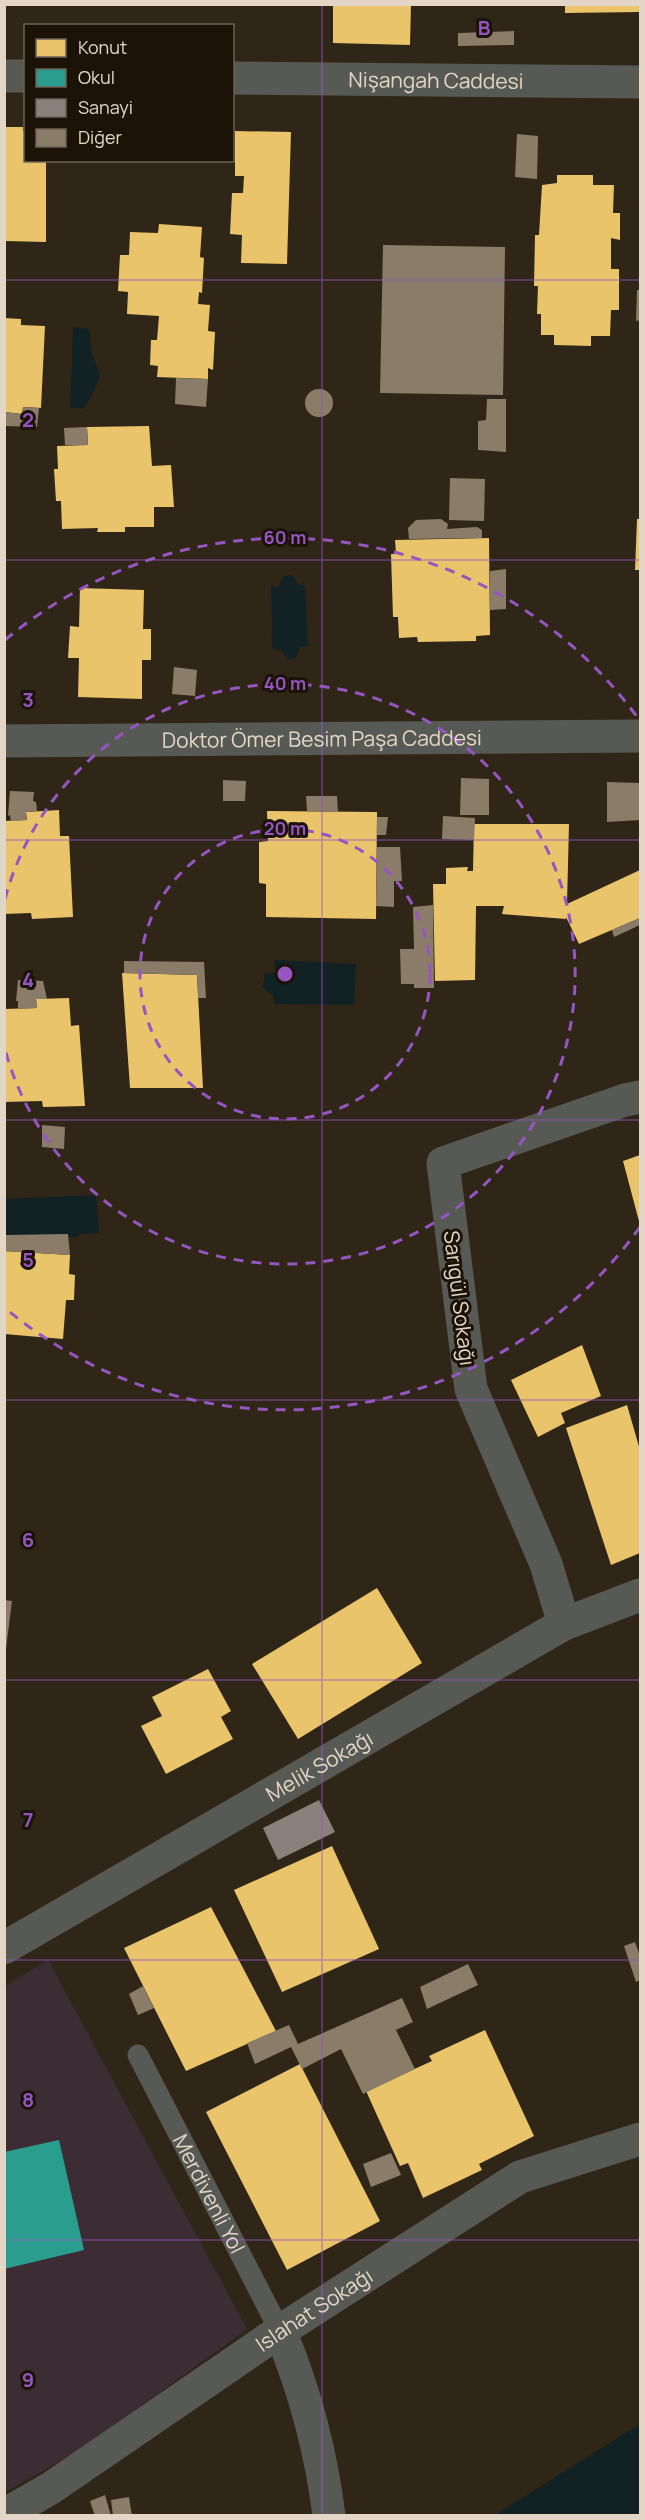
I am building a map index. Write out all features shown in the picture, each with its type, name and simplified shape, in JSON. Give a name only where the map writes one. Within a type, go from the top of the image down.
[{"type":"street","points":[[4,76],[24,76]]},
{"type":"street","name":"Nişangah Caddesi","points":[[234,78],[640,82]]},
{"type":"street","name":"Doktor Ömer Besim Paşa Caddesi","points":[[4,741],[640,736]]},
{"type":"street","name":"Sarıgül Sokağı","points":[[564,1624],[546,1564],[471,1389],[443,1163],[625,1100],[640,1097]]},
{"type":"street","name":"Melik Sokağı","points":[[4,1948],[564,1624],[640,1595]]},
{"type":"street","name":"Islahat Sokağı","points":[[4,2515],[51,2488],[280,2331],[520,2177],[640,2139]]},
{"type":"street","points":[[280,2331],[300,2380],[315,2431],[328,2516]]},
{"type":"lane","name":"Merdivenli Yol","points":[[138,2055],[280,2331]]},
{"type":"shaded area","points":[[73,327],[89,329],[92,355],[100,374],[96,387],[83,409],[70,407]]},
{"type":"shaded area","points":[[292,575],[299,585],[305,586],[308,646],[300,647],[295,659],[288,660],[282,651],[272,648],[271,586],[278,588],[284,576]]},
{"type":"shaded area","points":[[274,960],[356,964],[354,1005],[274,1004],[274,997],[262,987],[265,974],[275,972]]},
{"type":"shaded area","points":[[96,1195],[99,1233],[80,1234],[76,1237],[5,1241],[5,1199]]},
{"type":"shaded area","points":[[48,1960],[247,2329],[83,2448],[5,2492],[5,1986]]},
{"type":"shaded area","points":[[640,2424],[640,2515],[496,2515],[503,2510]]},
{"type":"building: Konut","points":[[333,4],[411,4],[410,45],[333,43]]},
{"type":"building: Konut","points":[[565,4],[640,4],[640,12],[565,13]]},
{"type":"building: Konut","points":[[4,127],[23,127],[24,162],[46,162],[46,242],[5,241]]},
{"type":"building: Konut","points":[[235,131],[291,132],[287,264],[241,263],[242,235],[230,234],[232,193],[243,193],[244,176],[235,176]]},
{"type":"building: Konut","points":[[557,175],[593,175],[593,185],[614,185],[613,213],[620,213],[620,240],[611,238],[611,269],[619,269],[619,310],[611,310],[610,336],[591,336],[591,346],[554,345],[554,335],[541,335],[541,314],[537,314],[538,286],[534,286],[535,235],[539,235],[542,185],[557,183]]},
{"type":"building: Konut","points":[[159,224],[202,227],[200,257],[204,258],[202,293],[199,292],[198,304],[210,305],[208,331],[215,332],[213,370],[208,368],[208,379],[157,377],[158,366],[150,365],[151,340],[157,340],[159,316],[127,314],[128,292],[118,291],[120,255],[129,255],[130,232],[158,233]]},
{"type":"building: Konut","points":[[4,318],[21,319],[21,325],[45,326],[41,408],[23,407],[22,414],[4,412]]},
{"type":"building: Konut","points":[[149,426],[152,466],[171,465],[174,507],[154,507],[154,527],[125,527],[125,532],[97,532],[98,528],[62,529],[61,501],[56,501],[54,469],[58,469],[57,446],[88,445],[87,427]]},
{"type":"building: Konut","points":[[637,519],[640,519],[640,570],[635,570]]},
{"type":"building: Konut","points":[[489,538],[490,635],[476,636],[476,641],[418,642],[417,637],[399,638],[398,617],[393,617],[391,554],[396,554],[395,540]]},
{"type":"building: Konut","points":[[80,588],[144,590],[143,629],[151,629],[151,660],[142,660],[142,699],[78,697],[79,658],[68,658],[70,626],[79,627]]},
{"type":"building: Konut","points":[[59,810],[60,836],[69,836],[73,917],[32,919],[31,913],[4,914],[4,821],[27,820],[26,812]]},
{"type":"building: Konut","points":[[267,811],[377,812],[376,919],[266,917],[266,884],[259,883],[259,842],[268,841]]},
{"type":"building: Konut","points":[[474,824],[569,824],[567,904],[640,870],[640,918],[579,944],[566,917],[566,919],[502,914],[504,906],[476,906],[475,980],[435,981],[433,884],[446,884],[446,868],[468,867],[467,871],[473,871]]},
{"type":"building: Konut","points":[[122,973],[197,975],[203,1088],[130,1088]]},
{"type":"building: Konut","points":[[69,998],[71,1026],[79,1025],[85,1106],[43,1107],[42,1101],[4,1102],[4,1009],[37,1008],[36,999]]},
{"type":"building: Konut","points":[[640,1155],[640,1225],[623,1161]]},
{"type":"building: Konut","points":[[4,1251],[70,1255],[69,1274],[75,1275],[74,1300],[66,1300],[63,1339],[4,1334]]},
{"type":"building: Konut","points":[[582,1345],[601,1396],[561,1413],[565,1423],[538,1437],[511,1380]]},
{"type":"building: Konut","points":[[627,1405],[640,1450],[640,1553],[611,1565],[566,1428]]},
{"type":"building: Konut","points":[[377,1588],[422,1663],[298,1739],[252,1664]]},
{"type":"building: Konut","points":[[208,1669],[231,1711],[221,1717],[233,1739],[166,1774],[141,1726],[162,1716],[152,1697]]},
{"type":"building: Konut","points":[[332,1846],[379,1949],[282,1992],[234,1890]]},
{"type":"building: Konut","points":[[211,1907],[276,2031],[186,2071],[124,1948]]},
{"type":"building: Konut","points":[[485,2030],[534,2136],[479,2164],[482,2170],[423,2198],[408,2163],[400,2166],[366,2091],[432,2061],[429,2056]]},
{"type":"building: Konut","points":[[300,2064],[380,2221],[287,2270],[206,2112]]},
{"type":"building: Okul","points":[[59,2140],[84,2250],[4,2269],[4,2152]]},
{"type":"building: Sanayi","points":[[319,1800],[335,1832],[278,1860],[263,1828]]},
{"type":"building: Diğer","points":[[514,31],[514,45],[458,46],[458,33]]},
{"type":"building: Diğer","points":[[517,134],[538,136],[537,179],[515,177]]},
{"type":"building: Diğer","points":[[383,245],[505,247],[503,395],[380,393]]},
{"type":"building: Diğer","points":[[637,290],[640,290],[640,320],[636,321]]},
{"type":"building: Diğer","points":[[176,378],[208,379],[206,407],[175,404]]},
{"type":"building: Diğer","points":[[319,389],[329,393],[333,403],[329,413],[319,417],[309,413],[305,403],[309,393]]},
{"type":"building: Diğer","points":[[487,399],[506,399],[506,452],[478,450],[478,421],[486,420]]},
{"type":"building: Diğer","points":[[23,407],[39,408],[37,427],[4,426],[4,412],[22,414]]},
{"type":"building: Diğer","points":[[87,427],[88,445],[65,445],[64,428]]},
{"type":"building: Diğer","points":[[450,478],[485,479],[484,521],[449,520]]},
{"type":"building: Diğer","points":[[441,519],[448,524],[447,529],[477,527],[482,530],[482,538],[409,539],[408,528],[416,520]]},
{"type":"building: Diğer","points":[[506,569],[506,609],[490,610],[490,571]]},
{"type":"building: Diğer","points":[[174,667],[197,670],[195,696],[172,694]]},
{"type":"building: Diğer","points":[[461,778],[489,779],[489,815],[460,815]]},
{"type":"building: Diğer","points":[[223,780],[246,781],[245,801],[223,801]]},
{"type":"building: Diğer","points":[[607,782],[640,783],[640,820],[607,822]]},
{"type":"building: Diğer","points":[[10,791],[34,792],[33,801],[36,802],[37,811],[26,812],[27,820],[11,821],[10,815],[8,816]]},
{"type":"building: Diğer","points":[[306,796],[337,796],[338,812],[307,811]]},
{"type":"building: Diğer","points":[[443,816],[475,818],[474,840],[442,839]]},
{"type":"building: Diğer","points":[[377,817],[388,817],[386,835],[377,835]]},
{"type":"building: Diğer","points":[[377,847],[400,847],[402,881],[394,881],[394,907],[376,906]]},
{"type":"building: Diğer","points":[[433,905],[434,988],[414,988],[414,984],[401,984],[400,949],[414,949],[413,907]]},
{"type":"building: Diğer","points":[[640,918],[640,925],[614,937],[612,930]]},
{"type":"building: Diğer","points":[[124,961],[204,962],[206,998],[198,998],[197,975],[124,973]]},
{"type":"building: Diğer","points":[[18,980],[43,981],[47,999],[36,999],[37,1008],[18,1009],[18,1001],[16,1001]]},
{"type":"building: Diğer","points":[[42,1125],[65,1127],[64,1149],[42,1147]]},
{"type":"building: Diğer","points":[[68,1234],[70,1255],[4,1251],[4,1235]]},
{"type":"building: Diğer","points":[[4,1600],[12,1601],[6,1649],[4,1649]]},
{"type":"building: Diğer","points":[[635,1942],[640,1956],[640,1980],[636,1982],[624,1946]]},
{"type":"building: Diğer","points":[[468,1964],[478,1985],[427,2009],[420,1987]]},
{"type":"building: Diğer","points":[[143,1986],[154,2008],[138,2015],[129,1994]]},
{"type":"building: Diğer","points":[[402,1998],[413,2022],[396,2030],[415,2069],[363,2094],[341,2049],[302,2069],[291,2047],[255,2064],[247,2043],[289,2025],[298,2044]]},
{"type":"building: Diğer","points":[[391,2153],[401,2175],[371,2187],[363,2164]]},
{"type":"building: Diğer","points":[[105,2495],[111,2516],[95,2516],[90,2501]]},
{"type":"building: Diğer","points":[[129,2497],[132,2516],[113,2516],[111,2500]]}]
